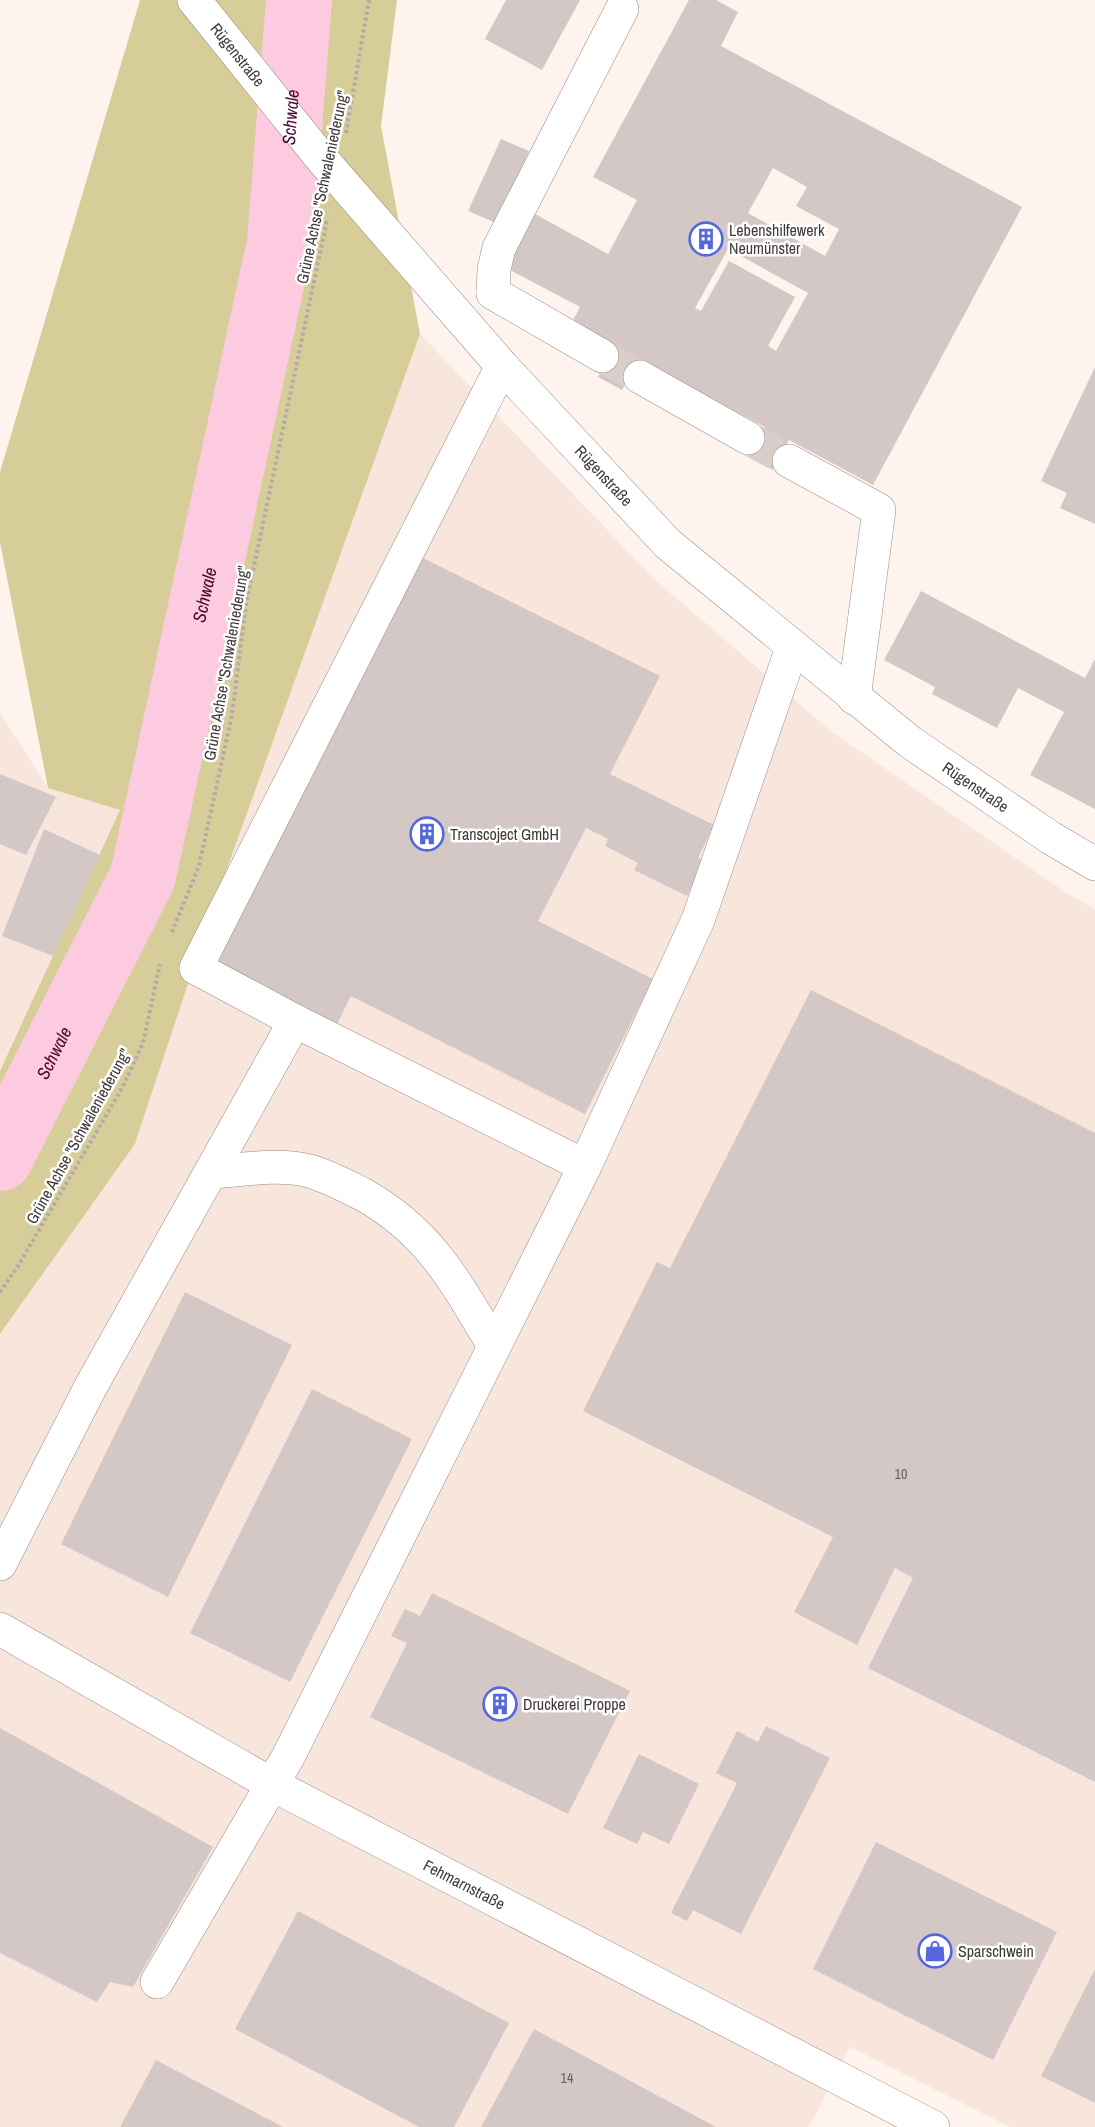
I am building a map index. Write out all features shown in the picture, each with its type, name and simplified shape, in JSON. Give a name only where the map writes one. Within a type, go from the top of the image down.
[{"type":"street","name":"Rügenstraße","points":[[194,0],[329,167],[501,366],[668,544],[792,648],[910,742],[1051,838],[1095,864]]},
{"type":"street","points":[[493,293],[495,258],[499,248],[622,9]]},
{"type":"street","points":[[453,310],[493,293]]},
{"type":"street","points":[[493,293],[602,356]]},
{"type":"street","points":[[501,366],[196,968],[295,1021],[585,1166]]},
{"type":"street","points":[[640,377],[748,438]]},
{"type":"street","points":[[789,461],[879,510],[854,698]]},
{"type":"street","points":[[158,1982],[273,1785],[585,1166],[698,920],[792,648]]},
{"type":"street","points":[[0,1564],[90,1388],[295,1021]]},
{"type":"street","points":[[212,1172],[272,1168],[308,1170],[340,1182],[386,1208],[421,1236],[450,1272],[494,1346]]},
{"type":"street","name":"Fehmarnstraße","points":[[0,1629],[273,1785],[933,2127]]},
{"type":"path","name":"Grüne Achse \"Schwaleniederung\"","points":[[170,936],[202,854],[232,715],[246,604],[329,167],[365,35],[369,0]]},
{"type":"path","name":"Grüne Achse \"Schwaleniederung\"","points":[[0,1292],[18,1266],[122,1088],[143,1043],[157,973],[164,955]]},
{"type":"shaded area","points":[[140,0],[397,0],[381,126],[420,334],[216,899],[135,1144],[0,1334],[0,1071],[120,810],[48,788],[0,542],[0,472]]},
{"type":"shaded area","points":[[420,334],[654,579],[832,732],[1068,894],[1095,909],[1095,2127],[1010,2127],[850,2047],[809,2127],[0,2127],[0,1334],[135,1144],[216,899]]},
{"type":"shaded area","points":[[0,713],[48,788],[121,810],[0,1071]]},
{"type":"building","points":[[506,0],[580,0],[542,70],[485,39]]},
{"type":"building","name":"Lebenshilfewerk Neumünster","points":[[689,0],[716,0],[738,12],[721,46],[1022,207],[873,485],[789,440],[773,470],[749,457],[765,427],[639,360],[622,390],[598,377],[614,346],[571,324],[580,307],[506,268],[535,214],[608,254],[637,200],[593,177]],"holes":[[[773,168],[807,187],[796,206],[839,229],[825,256],[748,213]],[[728,249],[808,293],[776,351],[768,346],[795,297],[729,261],[701,311],[695,308]]]},
{"type":"building","points":[[501,139],[529,151],[496,223],[468,211]]},
{"type":"building","points":[[1095,367],[1095,524],[1060,508],[1067,493],[1041,481]]},
{"type":"building","name":"Transcoject GmbH","points":[[413,553],[660,676],[610,774],[714,825],[698,858],[704,861],[687,896],[634,870],[638,863],[605,846],[608,839],[586,828],[538,921],[653,979],[585,1114],[351,996],[335,1028],[207,964]]},
{"type":"building","points":[[921,591],[1085,678],[1095,659],[1095,809],[1030,775],[1064,712],[1018,688],[997,728],[932,694],[935,687],[884,660]]},
{"type":"building","points":[[0,774],[56,797],[26,855],[0,844]]},
{"type":"building","points":[[44,829],[100,855],[53,956],[2,936]]},
{"type":"building","points":[[811,990],[1095,1133],[1095,1782],[868,1668],[913,1578],[895,1568],[857,1645],[794,1612],[833,1537],[583,1411],[657,1262],[670,1268]]},
{"type":"building","points":[[185,1292],[292,1345],[168,1597],[61,1544]]},
{"type":"building","points":[[312,1389],[412,1439],[290,1682],[190,1633]]},
{"type":"building","name":"Druckerei Proppe","points":[[432,1593],[630,1691],[568,1814],[370,1717],[407,1643],[391,1636],[405,1609],[420,1616]]},
{"type":"building","points":[[766,1726],[830,1758],[741,1934],[693,1910],[687,1921],[671,1913],[737,1783],[716,1773],[737,1731],[758,1742]]},
{"type":"building","points":[[0,1728],[213,1847],[133,1987],[110,1982],[97,2002],[0,1953]]},
{"type":"building","points":[[639,1754],[699,1784],[669,1844],[643,1832],[637,1844],[603,1828]]},
{"type":"building","name":"Sparschwein","points":[[876,1842],[1057,1932],[993,2060],[813,1969]]},
{"type":"building","points":[[298,1911],[509,2023],[454,2127],[419,2127],[235,2029]]},
{"type":"building","points":[[1095,1969],[1095,2103],[1041,2076]]},
{"type":"building","points":[[534,2029],[716,2127],[481,2127]]},
{"type":"building","points":[[156,2060],[283,2127],[120,2127]]},
{"type":"waterway","name":"Schwale","points":[[0,1158],[143,876],[280,243],[299,0]]},
{"type":"tunnel","points":[[602,356],[640,377]]},
{"type":"tunnel","points":[[748,438],[789,461]]},
{"type":"place","name":"Lebenshilfewerk Neumünster","points":[[706,239]]},
{"type":"place","name":"Transcoject GmbH","points":[[427,834]]},
{"type":"place","name":"Druckerei Proppe","points":[[500,1704]]},
{"type":"place","name":"Sparschwein","points":[[935,1951]]}]
